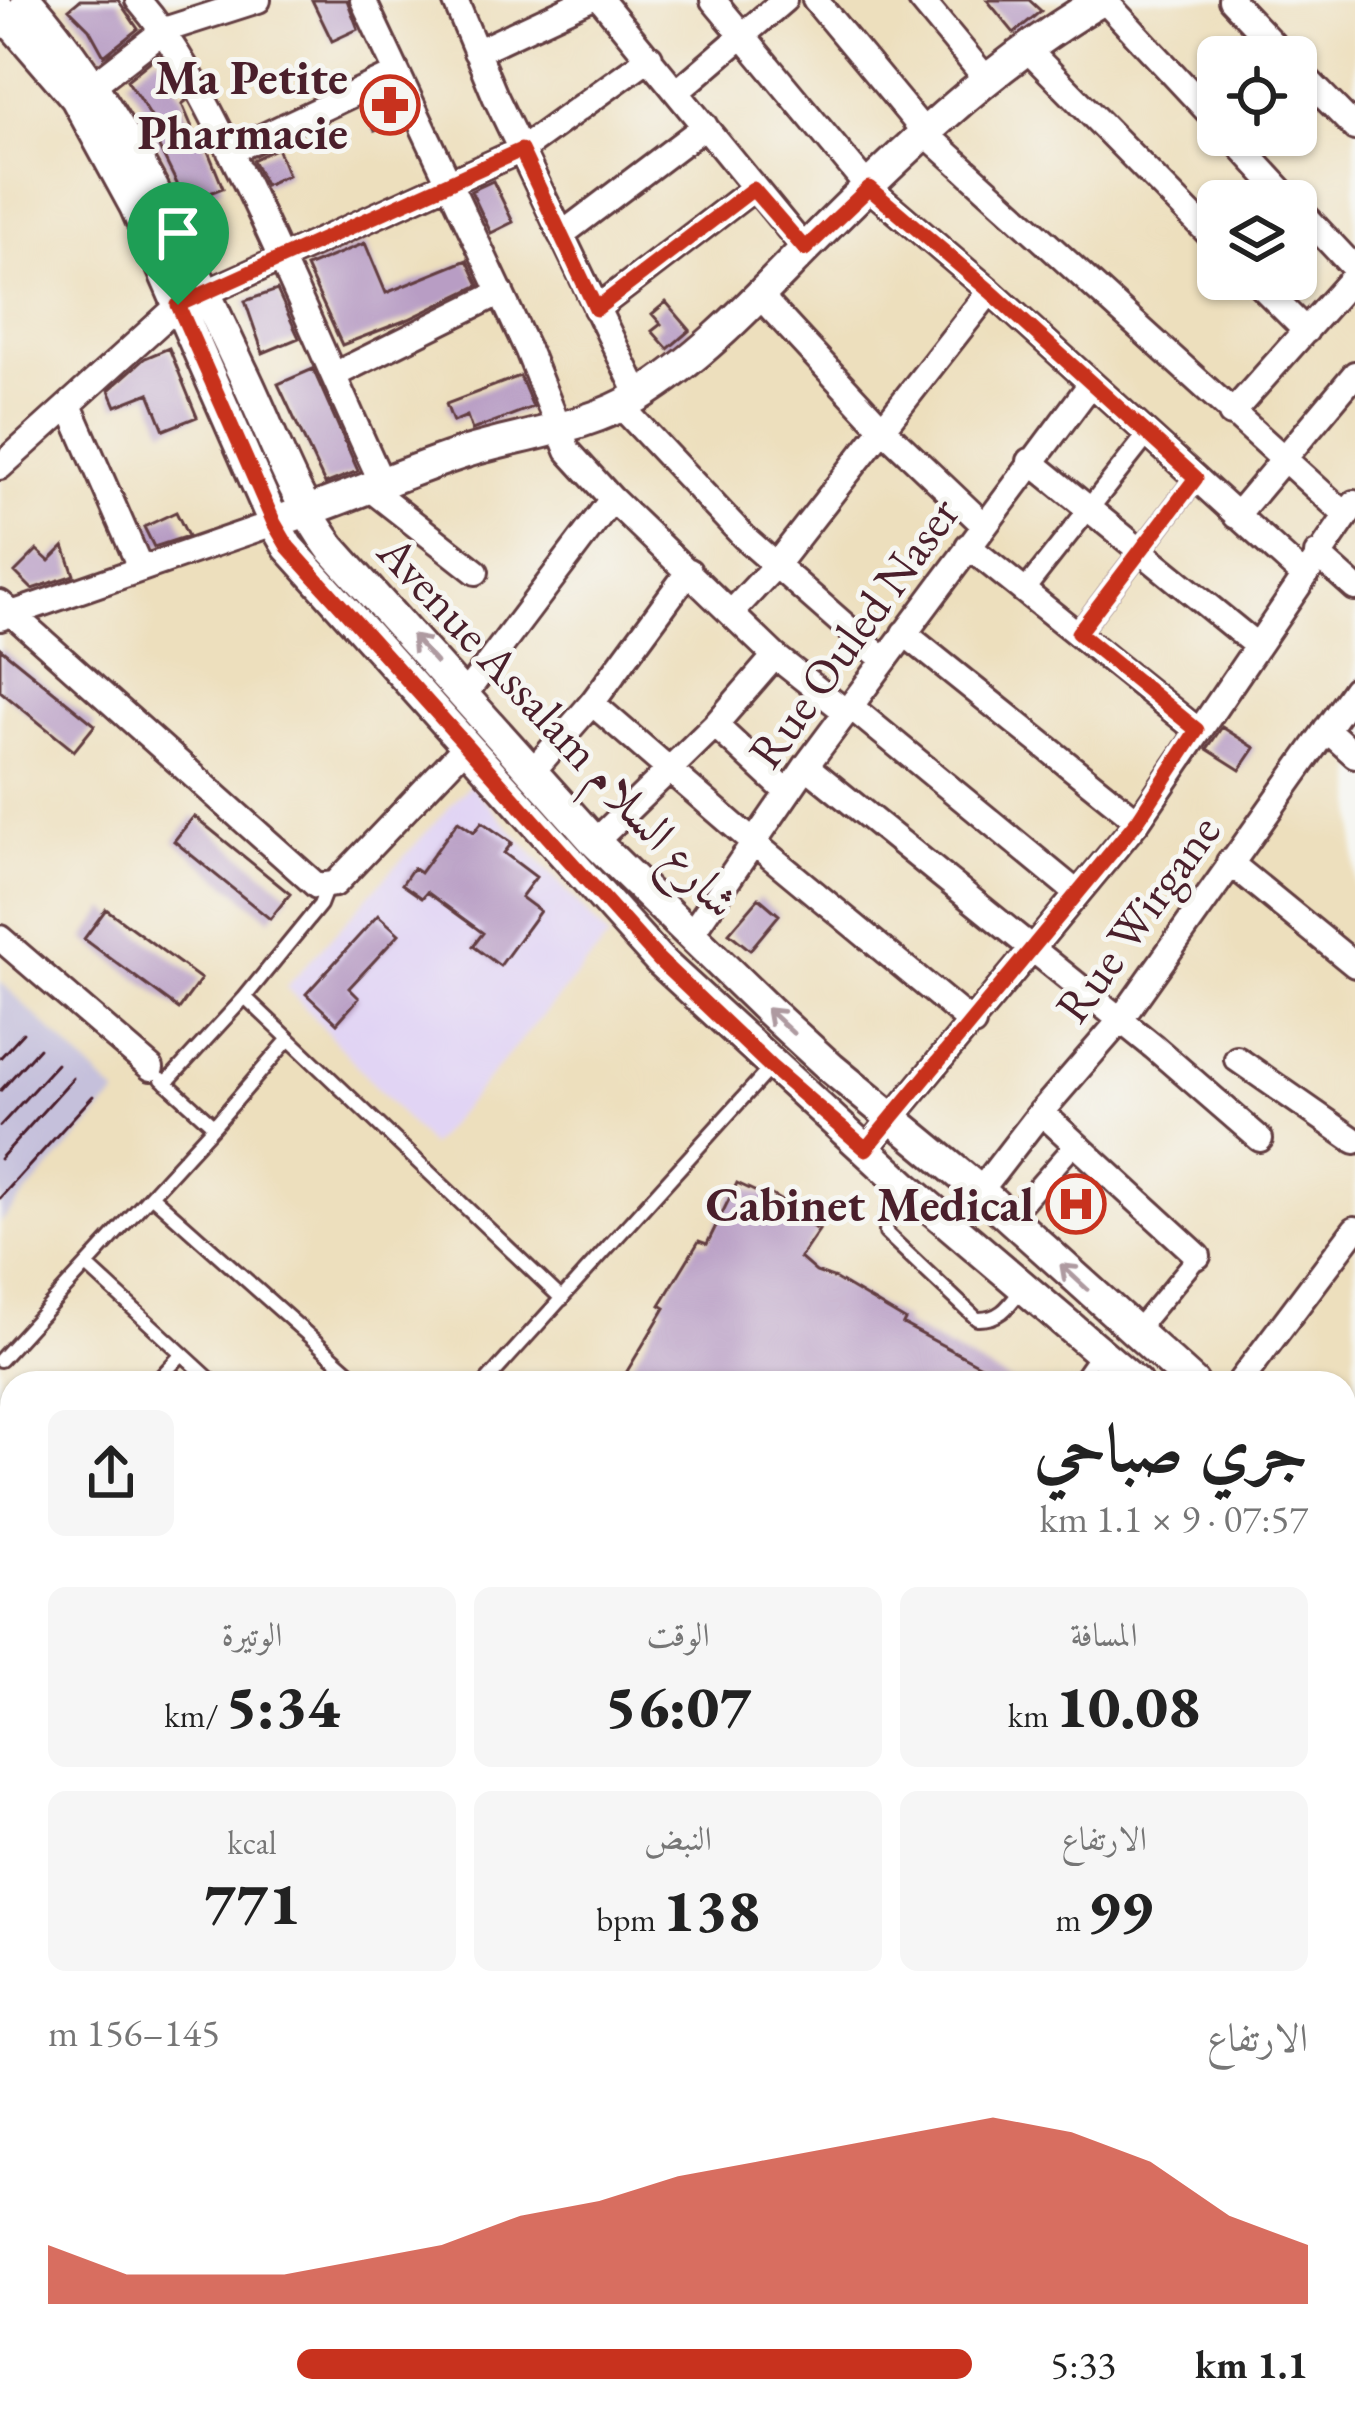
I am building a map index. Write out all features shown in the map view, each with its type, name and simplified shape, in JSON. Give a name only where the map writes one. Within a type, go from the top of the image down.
[{"type":"street","points":[[0,11],[12,0]]},
{"type":"street","name":"Avenue Assalam شارع السلام","points":[[27,0],[85,91]]},
{"type":"street","points":[[138,0],[164,30],[282,258],[336,374],[375,485],[476,572]]},
{"type":"street","points":[[85,91],[164,30],[258,0]]},
{"type":"street","points":[[363,0],[501,292],[568,451],[612,500],[775,656],[1077,893]]},
{"type":"street","points":[[454,0],[596,309],[629,401],[775,566],[884,660]]},
{"type":"street","points":[[476,52],[587,0]]},
{"type":"street","points":[[601,0],[805,249]]},
{"type":"street","points":[[713,0],[869,188],[990,291],[1236,516],[1310,565],[1355,588]]},
{"type":"street","points":[[678,91],[784,0]]},
{"type":"street","points":[[921,0],[988,81]]},
{"type":"street","points":[[3,612],[307,512],[466,452],[559,427],[629,401],[760,296],[869,188],[1028,50],[1060,9],[1103,0],[1197,100]]},
{"type":"street","points":[[1231,0],[1265,36]]},
{"type":"street","points":[[822,2],[927,135],[1231,414],[1351,509],[1138,820],[866,1149]]},
{"type":"street","name":"Avenue Assalam شارع السلام","points":[[0,11],[85,91],[128,140],[274,523],[304,565],[659,960],[771,1067],[1121,1371]]},
{"type":"street","points":[[1028,50],[1197,221]]},
{"type":"street","points":[[0,466],[191,298],[521,150],[650,57]]},
{"type":"street","points":[[230,152],[395,74]]},
{"type":"street","points":[[1317,89],[1355,128]]},
{"type":"street","points":[[561,235],[705,126]]},
{"type":"street","points":[[1250,156],[1272,180]]},
{"type":"street","points":[[596,309],[753,189]]},
{"type":"street","points":[[1231,414],[1355,272],[1317,229]]},
{"type":"street","points":[[731,613],[775,566],[990,291]]},
{"type":"street","points":[[336,374],[501,292]]},
{"type":"street","points":[[760,296],[884,430],[984,525]]},
{"type":"street","name":"Avenue Assalam شارع السلام","points":[[191,298],[331,548],[595,842],[831,1068],[980,1191],[1179,1371]]},
{"type":"street","points":[[1275,300],[1306,332]]},
{"type":"street","points":[[1236,516],[1355,374]]},
{"type":"street","name":"Rue Ouled Naser","points":[[691,934],[806,766],[1090,385]]},
{"type":"street","points":[[69,405],[140,567]]},
{"type":"street","points":[[1024,591],[1147,435]]},
{"type":"street","points":[[1030,461],[1256,645]]},
{"type":"street","points":[[1078,633],[1196,478]]},
{"type":"street","points":[[465,694],[612,500]]},
{"type":"street","points":[[968,547],[1197,730]]},
{"type":"street","points":[[532,773],[592,703],[689,572]]},
{"type":"street","points":[[3,612],[316,886],[335,884],[469,744]]},
{"type":"street","points":[[904,633],[1138,820]]},
{"type":"street","points":[[595,842],[715,725],[775,656]]},
{"type":"street","name":"Rue Wirgane","points":[[980,1191],[1119,1022],[1355,689]]},
{"type":"street","points":[[592,703],[973,1024]]},
{"type":"street","points":[[715,725],[788,792]]},
{"type":"street","points":[[1326,729],[1355,755]]},
{"type":"street","points":[[806,766],[1154,1047],[1260,1139]]},
{"type":"street","points":[[1229,862],[1355,965]]},
{"type":"street","points":[[0,938],[159,1076]]},
{"type":"street","points":[[1238,1059],[1355,1141]]},
{"type":"street","points":[[1041,1112],[1198,1256],[1134,1333]]},
{"type":"street","points":[[979,1247],[1076,1143]]},
{"type":"street","points":[[1248,1371],[1355,1229]]},
{"type":"lane","points":[[214,1126],[159,1076],[245,998],[320,905],[327,887]]},
{"type":"lane","points":[[245,998],[562,1299]]},
{"type":"lane","points":[[0,1360],[288,1040]]},
{"type":"lane","points":[[496,1371],[771,1067]]},
{"type":"lane","points":[[906,1187],[886,1213],[886,1233],[977,1318],[1001,1315],[1024,1286]]},
{"type":"lane","points":[[152,1196],[349,1371]]},
{"type":"lane","points":[[87,1266],[201,1371]]},
{"type":"lane","points":[[1085,1371],[1098,1352]]},
{"type":"lane","points":[[166,1371],[182,1354]]},
{"type":"shaded area","points":[[470,784],[609,938],[430,1146],[286,987]]},
{"type":"shaded area","points":[[0,981],[117,1095],[0,1223]]},
{"type":"building","points":[[80,0],[118,0],[138,29],[104,56],[89,29],[69,9]]},
{"type":"building","points":[[312,0],[347,0],[358,29],[332,41]]},
{"type":"building","points":[[987,0],[1029,0],[1041,11],[1014,33]]},
{"type":"building","points":[[158,55],[186,101],[182,104],[223,188],[186,202],[153,135],[161,132],[127,80]]},
{"type":"building","points":[[389,95],[401,119],[375,131],[363,107]]},
{"type":"building","points":[[277,148],[288,175],[265,185],[253,160]]},
{"type":"building","points":[[493,181],[513,222],[491,233],[471,191]]},
{"type":"building","points":[[365,243],[386,293],[467,260],[479,285],[342,345],[306,267]]},
{"type":"building","points":[[277,290],[299,338],[263,353],[245,301]]},
{"type":"building","points":[[666,302],[690,330],[668,349],[652,331],[661,324],[652,314]]},
{"type":"building","points":[[169,348],[197,417],[164,430],[149,393],[116,406],[109,390],[145,358]]},
{"type":"building","points":[[313,369],[358,471],[325,484],[278,384]]},
{"type":"building","points":[[520,376],[533,407],[472,430],[467,416],[453,422],[446,404]]},
{"type":"building","points":[[176,512],[188,536],[154,547],[144,527]]},
{"type":"building","points":[[64,546],[74,575],[32,589],[15,572],[37,550],[49,561]]},
{"type":"building","points":[[0,648],[95,725],[74,751],[0,691]]},
{"type":"building","points":[[1222,727],[1255,748],[1240,770],[1207,749]]},
{"type":"building","points":[[194,816],[290,894],[270,919],[174,841]]},
{"type":"building","points":[[458,821],[474,832],[482,822],[512,843],[504,853],[536,877],[521,897],[540,911],[500,966],[473,946],[483,933],[427,892],[422,898],[402,884],[413,868],[420,873]]},
{"type":"building","points":[[759,898],[779,915],[750,950],[729,933]]},
{"type":"building","points":[[106,909],[201,979],[179,1009],[84,939]]},
{"type":"building","points":[[378,915],[399,934],[349,988],[359,998],[337,1023],[306,994]]},
{"type":"building","points":[[737,1183],[763,1195],[765,1191],[800,1212],[798,1220],[819,1230],[800,1258],[816,1272],[836,1279],[905,1320],[903,1324],[991,1371],[627,1371],[699,1241],[707,1244]]},
{"type":"building","name":"Cabinet Medical","points":[[1069,1184],[1097,1205],[1083,1223],[1055,1202]]},
{"type":"tram line","points":[[0,1058],[23,1033]]},
{"type":"tram line","points":[[0,1091],[39,1048]]},
{"type":"tram line","points":[[0,1126],[57,1064]]},
{"type":"tram line","points":[[0,1159],[73,1078]]},
{"type":"tram line","points":[[0,1198],[93,1096]]},
{"type":"place","name":"Ma Petite Pharmacie","points":[[390,105]]},
{"type":"place","name":"Cabinet Medical","points":[[1076,1204]]},
{"type":"route","points":[[521,150],[596,309],[753,189],[805,249],[869,188],[1196,478],[1078,633],[1197,730],[1138,820],[866,1149],[659,960],[288,547],[178,305],[521,150]]}]
